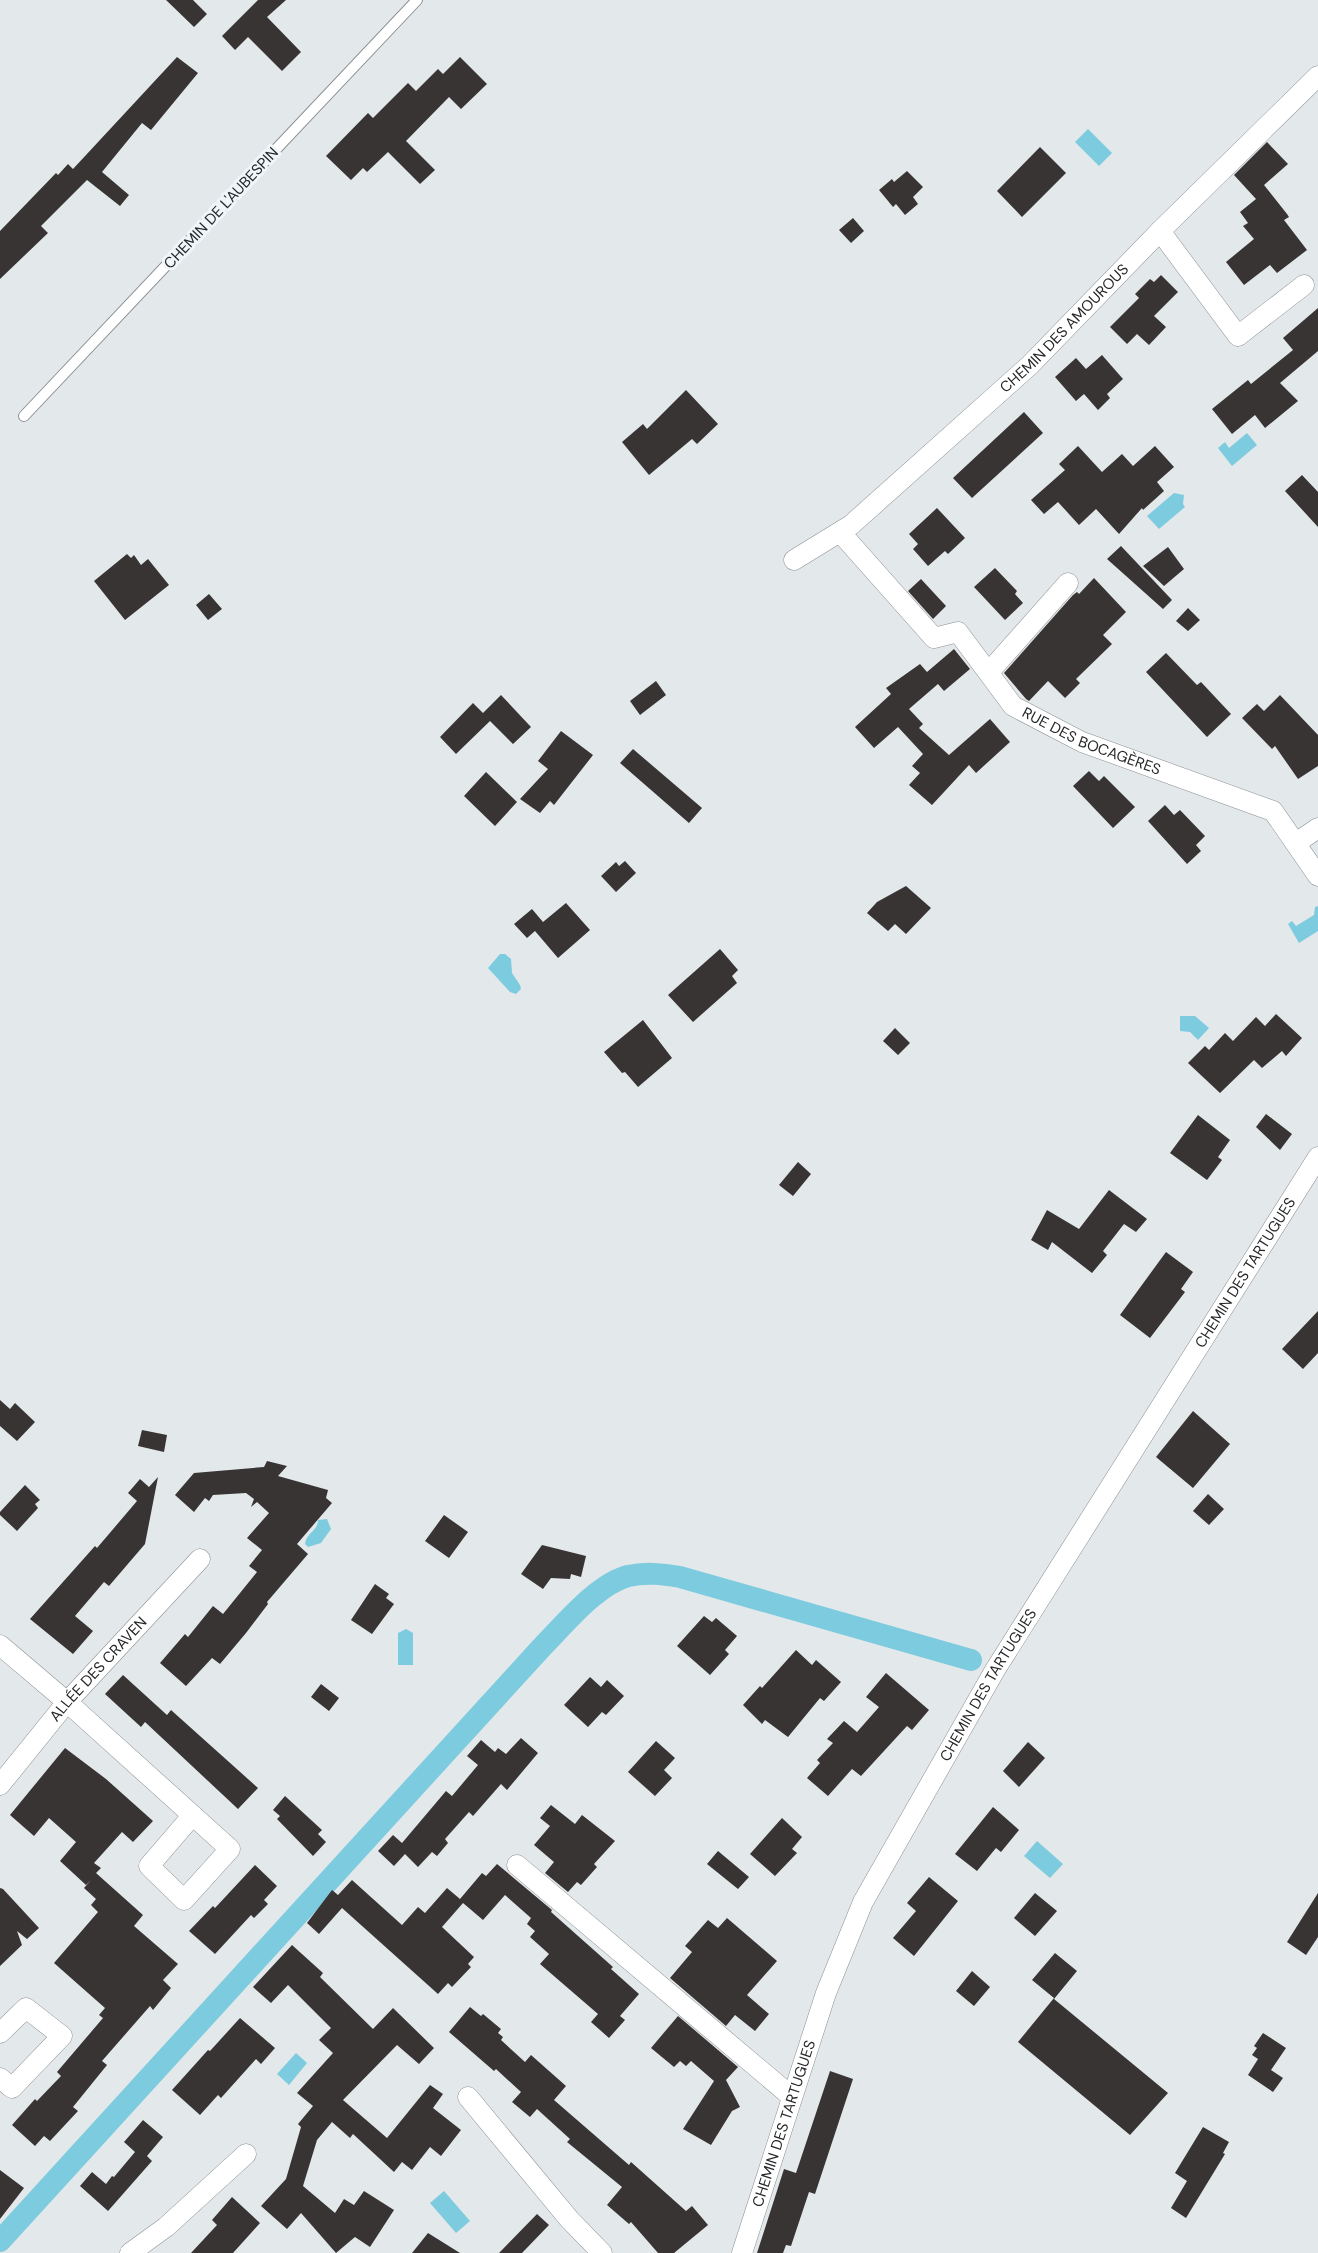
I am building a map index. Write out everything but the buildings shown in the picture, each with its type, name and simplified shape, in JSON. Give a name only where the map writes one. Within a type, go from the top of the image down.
[{"type":"street","name":"CHEMIN DES AMOUROUS","points":[[794,561],[851,525],[1030,365],[1318,76]]},
{"type":"street","points":[[1161,231],[1238,336],[1304,285]]},
{"type":"street","name":"RUE DES BOCAGÈRES","points":[[840,532],[934,639],[958,632],[1013,706],[1082,742],[1273,811],[1318,876]]},
{"type":"street","points":[[989,672],[1068,583]]},
{"type":"street","points":[[1296,843],[1318,828]]},
{"type":"street","name":"CHEMIN DES TARTUGUES","points":[[742,2253],[826,1993],[863,1902],[995,1670],[1318,1157]]},
{"type":"street","name":"ALLÉE DES CRAVEN","points":[[0,1785],[67,1702],[200,1559]]},
{"type":"street","points":[[0,1645],[67,1702],[192,1816]]},
{"type":"street","points":[[517,1865],[792,2097]]},
{"type":"street","points":[[0,2032],[26,2008],[62,2036],[12,2088],[0,2078]]},
{"type":"street","points":[[468,2097],[568,2219],[602,2253]]},
{"type":"street","points":[[130,2253],[166,2227],[246,2154]]},
{"type":"lane","name":"CHEMIN DE L'AUBESPIN","points":[[24,416],[417,0]]},
{"type":"water","points":[[1088,129],[1112,153],[1099,166],[1075,142]]},
{"type":"water","points":[[1247,433],[1257,445],[1232,466],[1218,448],[1225,442],[1229,448]]},
{"type":"water","points":[[1174,493],[1184,495],[1185,507],[1159,529],[1147,516]]},
{"type":"water","points":[[1318,906],[1318,931],[1299,943],[1288,924],[1292,921],[1296,926],[1314,915],[1315,907]]},
{"type":"water","points":[[500,954],[505,954],[511,959],[512,973],[521,989],[516,994],[510,992],[488,968]]},
{"type":"water","points":[[1180,1016],[1195,1016],[1209,1028],[1198,1040],[1190,1032],[1180,1031]]},
{"type":"water","points":[[327,1519],[331,1529],[321,1543],[308,1547],[305,1544],[307,1537],[316,1527],[318,1520]]},
{"type":"water","points":[[406,1629],[413,1633],[413,1665],[398,1665],[398,1633]]},
{"type":"water","points":[[1037,1841],[1063,1864],[1050,1878],[1024,1856]]},
{"type":"water","points":[[296,2053],[307,2063],[289,2085],[277,2074]]},
{"type":"water","points":[[444,2191],[470,2221],[456,2233],[430,2203]]},
{"type":"waterway","points":[[0,2241],[542,1647],[593,1596],[616,1580],[628,1576],[654,1574],[680,1577],[971,1660]]}]
